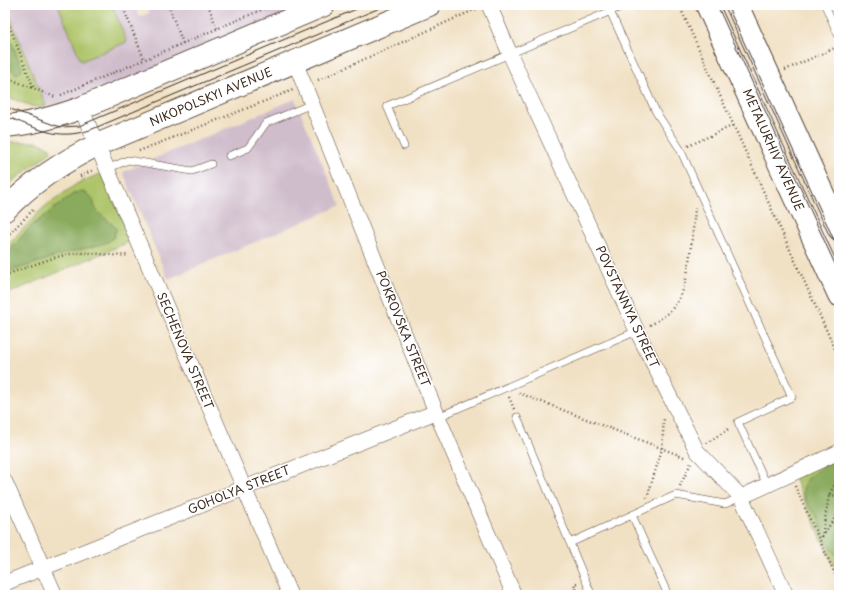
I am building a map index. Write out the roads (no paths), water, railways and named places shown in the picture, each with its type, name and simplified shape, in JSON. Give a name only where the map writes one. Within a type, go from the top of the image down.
[{"type":"main road","points":[[5,126],[21,125],[52,118],[81,108],[324,5]]},
{"type":"main road","name":"NIKOPOLSKYI AVENUE","points":[[5,210],[53,169],[74,156],[429,5]]},
{"type":"main road","name":"METALURHIV AVENUE","points":[[707,5],[839,295]]},
{"type":"main road","points":[[737,5],[839,229]]},
{"type":"street","name":"POVSTANNYA STREET","points":[[489,5],[694,456],[715,470],[741,497],[786,595]]},
{"type":"street","name":"POKROVSKA STREET","points":[[295,62],[437,415],[514,595]]},
{"type":"street","name":"SECHENOVA STREET","points":[[81,108],[290,595]]},
{"type":"street","name":"GOHOLYA STREET","points":[[5,583],[244,488],[437,415]]},
{"type":"street","points":[[741,497],[839,452]]},
{"type":"street","points":[[5,482],[55,595]]},
{"type":"lane","points":[[404,146],[387,106],[625,5]]},
{"type":"lane","points":[[825,5],[839,37]]},
{"type":"lane","points":[[610,11],[656,112],[680,149],[792,397],[738,422],[767,485]]},
{"type":"lane","points":[[229,156],[248,148],[266,124],[312,104]]},
{"type":"lane","points":[[106,167],[128,160],[192,171],[211,164]]},
{"type":"lane","points":[[437,415],[505,388],[637,331]]},
{"type":"lane","points":[[517,417],[590,591]]},
{"type":"lane","points":[[570,543],[676,495],[725,504],[741,497]]},
{"type":"lane","points":[[632,515],[668,595]]},
{"type":"tram line","points":[[5,107],[54,125],[62,127],[79,126],[366,5]]},
{"type":"tram line","points":[[5,116],[37,129],[57,134],[78,133],[90,130],[387,5]]},
{"type":"tram line","points":[[717,5],[839,273]]},
{"type":"tram line","points":[[727,5],[839,251]]}]
